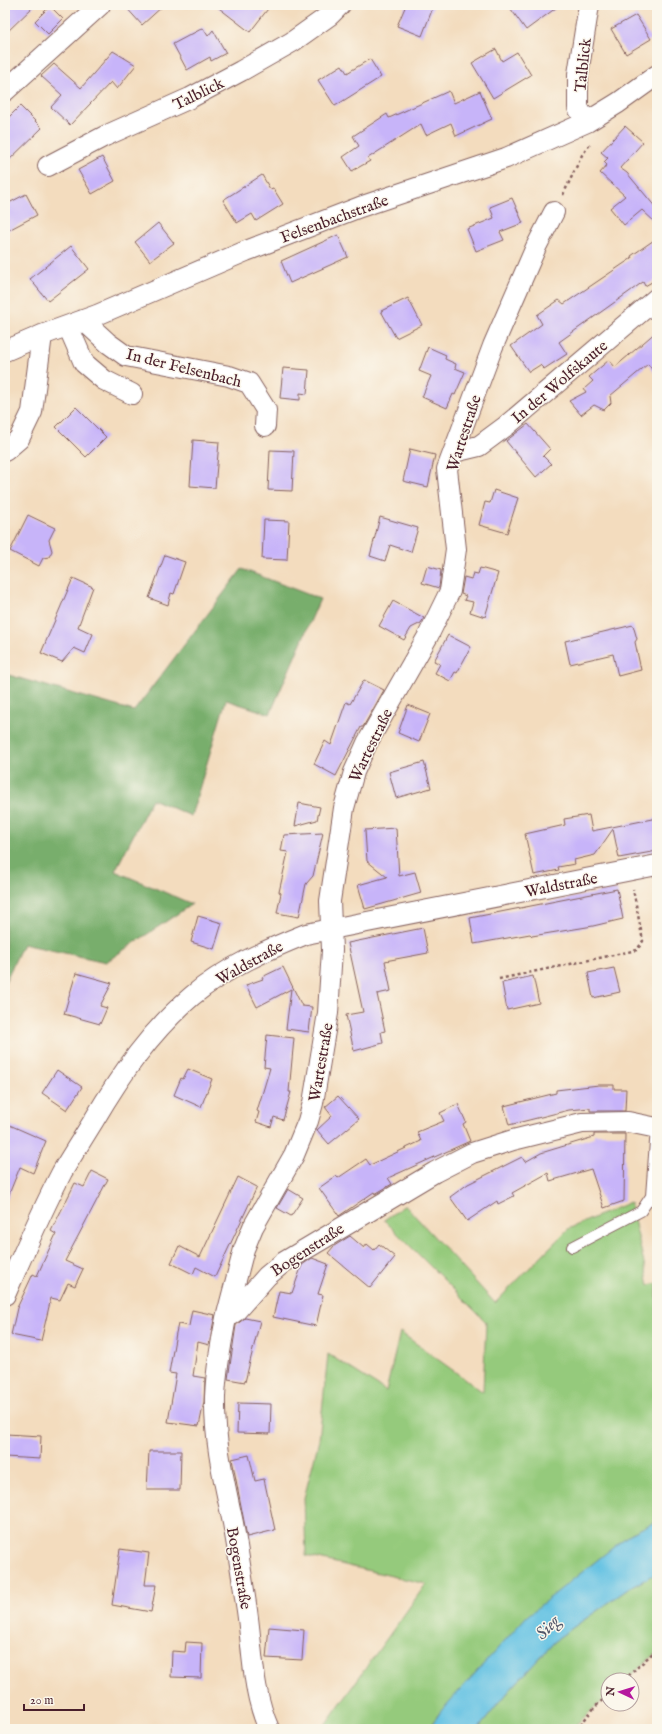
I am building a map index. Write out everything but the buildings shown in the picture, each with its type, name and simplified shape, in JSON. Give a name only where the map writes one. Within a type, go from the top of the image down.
[{"type":"street","points":[[5,91],[100,5]]},
{"type":"street","name":"Talblick","points":[[48,166],[105,136],[190,98],[242,71],[292,42],[330,15],[340,5]]},
{"type":"street","name":"Talblick","points":[[587,122],[578,108],[578,74],[589,5]]},
{"type":"street","name":"Felsenbachstraße","points":[[5,351],[246,251],[353,210],[506,158],[587,122],[657,76]]},
{"type":"street","name":"Wartestraße","points":[[226,1318],[244,1249],[253,1227],[294,1155],[308,1121],[313,1103],[328,1013],[332,950],[330,901],[344,808],[354,772],[367,743],[428,636],[450,591],[456,549],[447,469],[493,346],[536,247],[554,212]]},
{"type":"street","name":"In der Wolfskaute","points":[[454,452],[479,446],[506,426],[657,298]]},
{"type":"street","points":[[75,323],[84,363],[104,380],[132,394]]},
{"type":"street","name":"In der Felsenbach","points":[[75,323],[126,356],[229,376],[248,383],[266,410],[265,426]]},
{"type":"street","points":[[5,451],[19,439],[32,412],[42,335]]},
{"type":"street","name":"Waldstraße","points":[[5,1295],[62,1173],[140,1049],[165,1020],[193,995],[229,970],[261,953],[306,934],[657,865]]},
{"type":"street","name":"Bogenstraße","points":[[269,1729],[260,1710],[255,1686],[248,1615],[241,1568],[220,1462],[215,1398],[216,1374],[226,1318],[236,1311],[267,1276],[284,1262],[436,1172],[472,1153],[519,1138],[582,1123],[628,1122],[656,1128]]},
{"type":"lane","points":[[572,1247],[641,1211],[651,1196],[656,1128]]},
{"type":"path","points":[[554,212],[582,155],[591,142]]},
{"type":"path","points":[[499,979],[637,950],[643,941],[629,870]]},
{"type":"path","points":[[633,1672],[657,1649]]},
{"type":"path","points":[[578,1729],[600,1702]]},
{"type":"green space","points":[[242,569],[320,599],[270,714],[226,700],[191,816],[152,799],[115,871],[192,904],[106,962],[23,944],[5,982],[5,674],[134,711]]},
{"type":"green space","points":[[630,1202],[649,1285],[657,1283],[657,1521],[630,1534],[441,1711],[428,1729],[322,1729],[426,1584],[306,1556],[304,1498],[319,1440],[328,1354],[386,1391],[400,1332],[483,1392],[486,1322],[384,1220],[405,1205],[495,1303],[568,1229]]},
{"type":"green space","points":[[657,1573],[657,1652],[635,1672],[600,1672],[600,1703],[571,1729],[478,1729],[509,1691],[558,1638],[628,1589]]},
{"type":"water","name":"Sieg","points":[[657,1521],[657,1573],[628,1589],[558,1638],[509,1691],[478,1729],[429,1729],[441,1711],[527,1616],[630,1534]]}]
